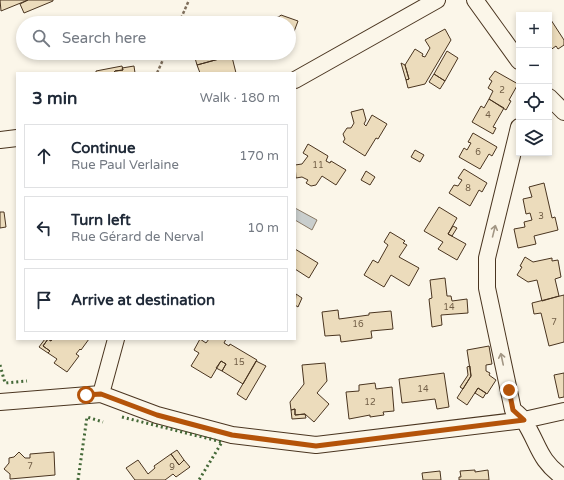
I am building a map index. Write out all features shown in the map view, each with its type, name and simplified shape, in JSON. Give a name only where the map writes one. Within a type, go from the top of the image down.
[{"type":"street","points":[[296,79],[437,0]]},
{"type":"street","points":[[480,6],[516,57]]},
{"type":"street","points":[[552,100],[564,112]]},
{"type":"street","points":[[0,140],[16,138]]},
{"type":"street","points":[[516,139],[487,258],[487,288],[513,410],[524,420],[540,455],[555,472],[564,478]]},
{"type":"street","points":[[101,394],[116,340]]},
{"type":"street","points":[[0,402],[101,394],[157,415],[232,435],[316,446],[524,420],[564,411]]},
{"type":"path","points":[[182,16],[189,0]]},
{"type":"path","points":[[157,72],[163,60]]},
{"type":"shaded area","points":[[296,209],[317,220],[312,230],[296,221]]},
{"type":"building","points":[[0,0],[28,0],[1,11]]},
{"type":"building","points":[[28,0],[53,1],[24,13],[20,4]]},
{"type":"building","points":[[552,22],[564,40],[564,45],[558,49],[556,46],[552,49]]},
{"type":"building","points":[[445,29],[451,40],[425,84],[408,88],[406,80],[409,79],[405,65],[415,49],[425,57],[430,48],[425,40]]},
{"type":"building","points":[[447,51],[458,58],[445,81],[434,74]]},
{"type":"building","points":[[196,60],[215,60],[197,65]]},
{"type":"building","points":[[215,60],[233,60],[236,72],[200,72],[197,65]]},
{"type":"building","points":[[401,63],[405,65],[409,79],[406,80]]},
{"type":"building","points":[[122,66],[123,70],[114,72],[96,71]]},
{"type":"building","points":[[134,66],[135,72],[114,72],[123,70],[122,68]]},
{"type":"building","points":[[495,71],[516,83],[516,88],[509,100],[511,101],[506,110],[489,99],[493,91],[488,88],[492,81],[489,79]]},
{"type":"building","points":[[434,74],[445,81],[440,89],[429,82]]},
{"type":"building","points":[[489,99],[504,108],[493,127],[496,128],[493,134],[472,122],[481,106],[484,108]]},
{"type":"building","points":[[363,109],[366,120],[364,124],[366,126],[372,115],[387,124],[365,156],[343,142],[345,139],[343,134],[347,128],[351,128],[354,123],[351,112]]},
{"type":"building","points":[[473,133],[497,147],[492,156],[489,154],[480,169],[459,157],[464,148],[467,150],[471,143],[468,142]]},
{"type":"building","points":[[308,144],[328,156],[326,161],[330,163],[331,161],[346,170],[336,185],[322,176],[316,185],[311,186],[306,183],[308,180],[302,177],[296,178],[296,165],[302,164],[308,156],[303,153]]},
{"type":"building","points":[[415,150],[424,155],[420,162],[411,157]]},
{"type":"building","points":[[464,169],[487,183],[482,192],[479,190],[470,206],[449,193],[454,185],[458,186],[462,180],[458,178]]},
{"type":"building","points":[[366,171],[375,177],[370,185],[361,180]]},
{"type":"building","points":[[544,183],[552,218],[555,217],[558,230],[534,236],[536,244],[518,248],[514,229],[525,227],[524,222],[532,220],[530,213],[526,214],[523,199],[532,197],[529,187]]},
{"type":"building","points":[[439,207],[457,218],[448,234],[466,244],[457,260],[438,249],[443,242],[424,231]]},
{"type":"building","points":[[0,212],[4,212],[6,227],[0,228]]},
{"type":"building","points":[[453,226],[457,228],[452,236],[448,234]]},
{"type":"building","points":[[390,232],[405,241],[403,243],[407,245],[399,257],[419,268],[409,286],[391,275],[384,287],[364,275],[373,260],[378,263],[388,245],[384,242]]},
{"type":"building","points":[[296,250],[318,263],[309,278],[296,270]]},
{"type":"building","points":[[525,257],[533,262],[552,258],[552,261],[558,260],[561,277],[555,279],[559,296],[542,301],[537,280],[528,282],[517,275],[522,267],[520,266]]},
{"type":"building","points":[[445,278],[447,296],[451,296],[452,301],[467,299],[468,313],[441,315],[442,325],[432,327],[429,299],[432,298],[430,280]]},
{"type":"building","points":[[296,294],[302,298],[298,307],[296,306]]},
{"type":"building","points":[[564,295],[564,342],[549,346],[541,313],[534,314],[532,303]]},
{"type":"building","points":[[338,310],[339,319],[369,315],[369,313],[391,311],[393,329],[371,331],[372,338],[341,342],[340,335],[325,336],[322,312]]},
{"type":"building","points":[[44,340],[47,340],[43,346],[50,351],[48,353],[39,347]]},
{"type":"building","points":[[47,340],[88,340],[76,354],[79,356],[67,372],[54,363],[57,359],[48,353],[50,351],[43,346]]},
{"type":"building","points":[[199,340],[206,343],[208,340],[226,340],[224,343],[229,346],[230,344],[257,360],[243,384],[222,371],[226,364],[221,361],[211,378],[191,366],[199,353],[194,350]]},
{"type":"building","points":[[489,346],[492,364],[486,365],[486,371],[496,380],[487,394],[478,388],[467,405],[457,398],[471,376],[467,350]]},
{"type":"building","points":[[221,361],[226,364],[222,371],[216,368]]},
{"type":"building","points":[[256,361],[266,366],[246,400],[237,394]]},
{"type":"building","points":[[325,363],[327,381],[317,393],[329,404],[314,422],[305,414],[295,415],[295,409],[291,410],[290,402],[304,384],[302,365]]},
{"type":"building","points":[[470,366],[471,376],[463,389],[460,387],[468,375],[467,367]]},
{"type":"building","points":[[444,373],[449,407],[437,409],[435,399],[402,403],[399,379]]},
{"type":"building","points":[[564,373],[564,397],[559,398],[554,375]]},
{"type":"building","points":[[375,383],[376,389],[392,387],[394,411],[383,412],[384,415],[370,417],[370,415],[349,419],[346,392],[359,391],[359,385]]},
{"type":"building","points":[[478,388],[486,393],[483,398],[475,393]]},
{"type":"building","points":[[295,409],[295,415],[305,414],[306,418],[292,419],[291,410]]},
{"type":"building","points":[[177,450],[184,460],[179,465],[171,454]]},
{"type":"building","points":[[19,452],[25,458],[30,458],[30,454],[54,452],[55,475],[10,479],[10,474],[4,469],[9,463],[9,458],[14,457]]},
{"type":"building","points":[[171,454],[179,465],[184,460],[190,467],[176,477],[173,474],[165,480],[135,480],[126,468],[138,460],[148,474],[155,468],[154,466]]},
{"type":"building","points":[[475,470],[475,472],[488,470],[489,480],[459,480],[459,477],[461,477],[460,471]]},
{"type":"building","points":[[440,471],[441,480],[423,480],[422,473]]},
{"type":"hedge","points":[[0,365],[5,383],[27,381]]},
{"type":"hedge","points":[[78,480],[87,417],[103,422]]},
{"type":"hedge","points":[[122,417],[222,442],[199,480]]},
{"type":"route","points":[[86,395],[101,394],[157,415],[232,435],[316,446],[524,420],[513,410],[509,390]]}]
